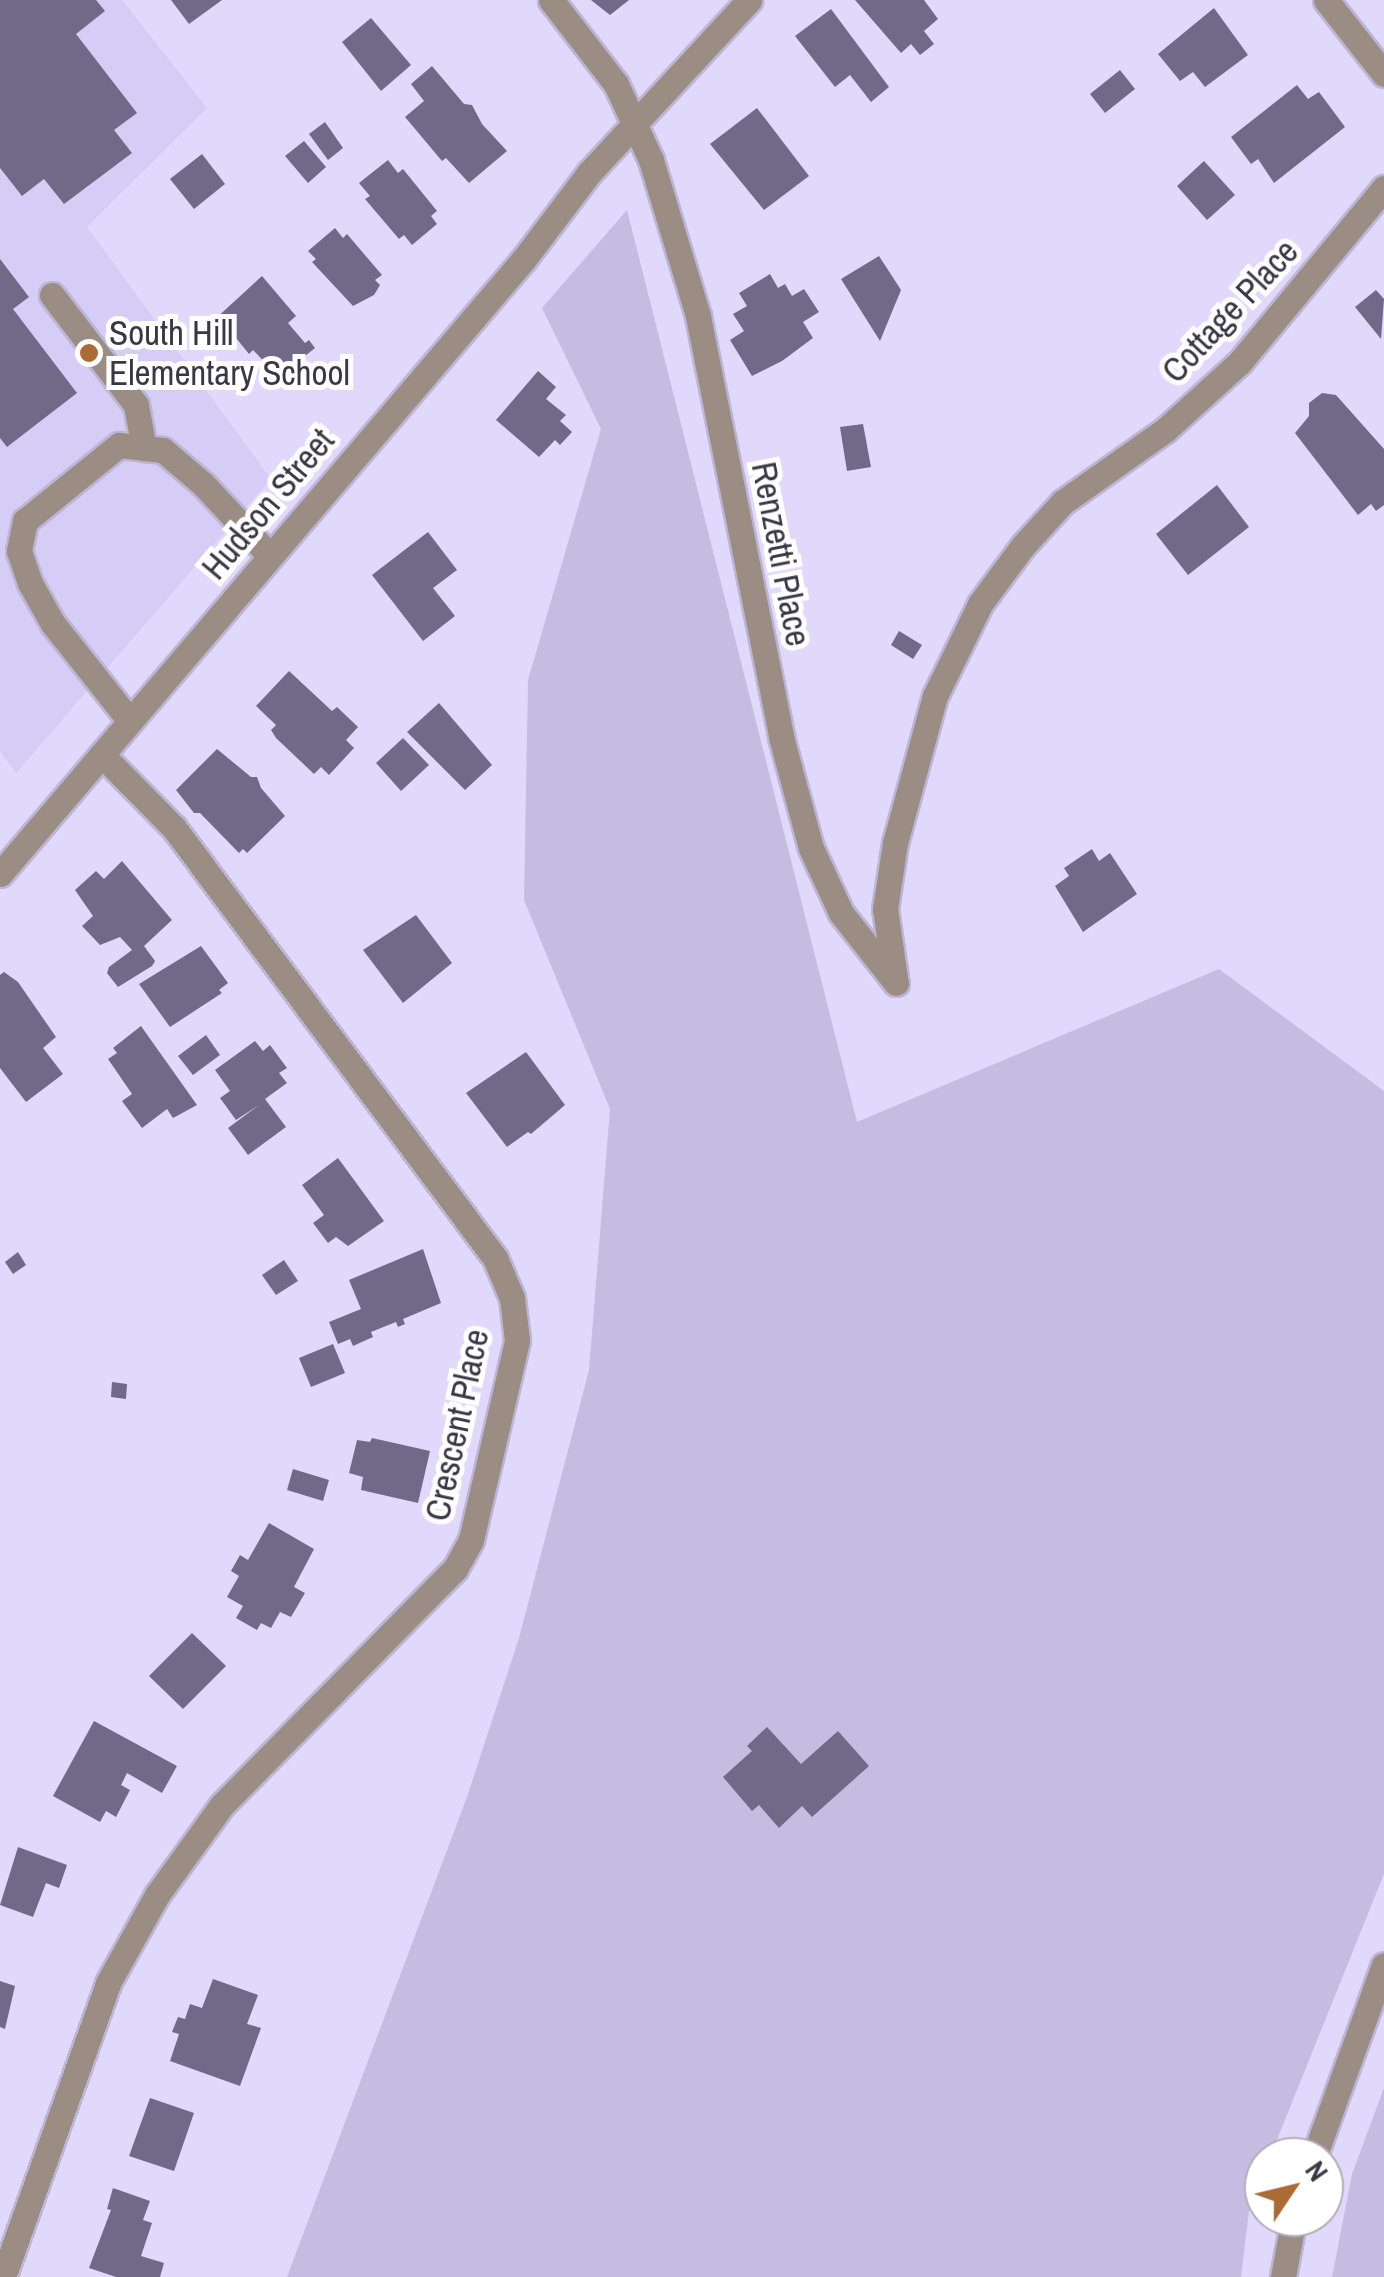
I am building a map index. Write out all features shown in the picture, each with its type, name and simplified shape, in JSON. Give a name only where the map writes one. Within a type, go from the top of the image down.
[{"type":"street","name":"Renzetti Place","points":[[552,0],[616,84],[636,121],[698,316],[781,737],[811,848],[841,913],[896,982]]},
{"type":"street","name":"Hudson Street","points":[[0,874],[636,121],[749,0]]},
{"type":"street","points":[[1326,0],[1384,74]]},
{"type":"street","name":"Cottage Place","points":[[896,982],[885,909],[895,843],[935,696],[980,604],[1022,546],[1063,502],[1166,430],[1240,362],[1384,188]]},
{"type":"street","points":[[52,295],[136,405],[144,448]]},
{"type":"street","points":[[130,721],[53,624],[30,583],[20,551],[25,521],[119,445],[163,450],[204,484],[269,555]]},
{"type":"street","name":"Crescent Place","points":[[2,2277],[108,1984],[157,1895],[222,1805],[455,1570],[471,1540],[517,1340],[512,1298],[495,1258],[174,828],[102,755]]},
{"type":"street","points":[[1321,2137],[1384,1965]]},
{"type":"street","points":[[1282,2277],[1290,2237]]},
{"type":"shaded area","name":"South Hill Elementary School","points":[[0,0],[122,0],[207,108],[87,227],[271,479],[16,773],[0,751]]},
{"type":"shaded area","points":[[627,210],[857,1122],[1219,969],[1384,1091],[1384,1874],[1278,2137],[1244,2137],[1246,2237],[1241,2277],[287,2277],[467,1797],[519,1638],[589,1370],[610,1109],[524,900],[528,680],[601,429],[542,308]]},
{"type":"shaded area","points":[[1384,2088],[1384,2277],[1332,2277],[1340,2237],[1344,2237],[1352,2174]]},
{"type":"building","points":[[0,0],[96,0],[105,11],[76,34],[137,113],[114,130],[132,153],[64,204],[44,179],[22,196],[0,168]]},
{"type":"building","points":[[171,0],[222,0],[189,24]]},
{"type":"building","points":[[591,0],[629,0],[610,15]]},
{"type":"building","points":[[855,0],[924,0],[938,19],[924,31],[934,44],[920,55],[911,44],[901,53]]},
{"type":"building","points":[[1214,8],[1248,55],[1205,87],[1193,72],[1180,81],[1158,54]]},
{"type":"building","points":[[831,9],[889,87],[871,102],[850,75],[835,87],[795,36]]},
{"type":"building","points":[[371,18],[411,65],[381,91],[342,42]]},
{"type":"building","points":[[432,66],[464,104],[472,105],[482,124],[507,151],[469,183],[446,158],[442,161],[405,117],[424,101],[411,84]]},
{"type":"building","points":[[1120,70],[1135,89],[1105,113],[1090,94]]},
{"type":"building","points":[[1297,85],[1308,99],[1319,92],[1345,127],[1274,183],[1258,159],[1251,164],[1231,137]]},
{"type":"building","points":[[757,108],[809,176],[764,210],[710,144]]},
{"type":"building","points":[[325,122],[343,148],[328,160],[309,134]]},
{"type":"building","points":[[304,141],[326,167],[308,183],[285,156]]},
{"type":"building","points":[[202,154],[225,184],[194,209],[170,179]]},
{"type":"building","points":[[388,160],[398,173],[403,169],[437,211],[431,216],[437,224],[412,245],[404,235],[399,239],[365,199],[370,196],[359,183]]},
{"type":"building","points":[[1204,161],[1235,195],[1207,220],[1177,186]]},
{"type":"building","points":[[335,228],[343,238],[347,234],[382,275],[375,280],[380,285],[374,295],[353,306],[312,262],[316,259],[308,251]]},
{"type":"building","points":[[879,256],[901,290],[880,341],[841,279]]},
{"type":"building","points":[[0,259],[29,297],[13,309],[77,393],[7,447],[0,438]]},
{"type":"building","points":[[770,274],[778,288],[785,284],[792,296],[804,289],[819,312],[803,322],[813,338],[782,361],[752,376],[730,340],[744,331],[733,314],[747,306],[739,293]]},
{"type":"building","points":[[262,276],[296,316],[288,323],[305,343],[309,340],[315,348],[279,377],[253,350],[249,354],[232,333],[226,337],[213,321]]},
{"type":"building","points":[[1376,290],[1384,299],[1381,339],[1355,307]]},
{"type":"building","points":[[538,371],[556,387],[546,399],[566,415],[560,421],[572,432],[560,445],[555,440],[539,457],[496,420]]},
{"type":"building","points":[[1322,393],[1336,395],[1384,449],[1384,505],[1376,511],[1371,504],[1358,515],[1295,433],[1309,416],[1309,403]]},
{"type":"building","points":[[863,424],[871,467],[847,471],[840,427]]},
{"type":"building","points":[[1217,485],[1249,527],[1188,575],[1156,534]]},
{"type":"building","points":[[428,532],[457,570],[433,588],[455,616],[423,641],[372,575]]},
{"type":"building","points":[[899,631],[922,645],[913,659],[891,645]]},
{"type":"building","points":[[289,671],[332,711],[337,707],[358,727],[346,740],[354,748],[329,775],[321,767],[314,774],[276,738],[271,730],[276,725],[256,706]]},
{"type":"building","points":[[439,703],[492,765],[465,790],[407,732]]},
{"type":"building","points":[[403,738],[429,765],[401,791],[376,763]]},
{"type":"building","points":[[217,749],[251,777],[257,777],[261,788],[285,816],[247,853],[243,849],[239,853],[200,813],[194,813],[176,790]]},
{"type":"building","points":[[1092,849],[1099,861],[1110,853],[1137,894],[1083,932],[1055,886],[1069,876],[1064,868]]},
{"type":"building","points":[[122,861],[172,920],[144,946],[155,961],[152,966],[118,987],[107,973],[109,967],[132,950],[120,937],[100,945],[82,926],[93,916],[75,890],[96,871],[104,879]]},
{"type":"building","points":[[416,915],[452,963],[403,1003],[363,950]]},
{"type":"building","points":[[201,946],[228,983],[219,990],[222,993],[170,1027],[139,984]]},
{"type":"building","points":[[4,972],[18,982],[56,1037],[43,1048],[63,1074],[26,1102],[0,1068],[0,975]]},
{"type":"building","points":[[141,1026],[197,1105],[173,1118],[167,1109],[142,1128],[122,1101],[132,1094],[108,1059],[117,1053],[113,1048]]},
{"type":"building","points":[[206,1035],[220,1055],[193,1075],[178,1056]]},
{"type":"building","points":[[255,1041],[263,1051],[270,1045],[287,1068],[279,1073],[287,1083],[265,1099],[286,1127],[248,1155],[228,1128],[259,1105],[236,1120],[220,1098],[230,1091],[215,1070]]},
{"type":"building","points":[[526,1052],[565,1105],[531,1134],[528,1132],[507,1147],[466,1093]]},
{"type":"building","points":[[338,1158],[384,1221],[348,1246],[336,1237],[328,1243],[313,1223],[324,1215],[302,1185]]},
{"type":"building","points":[[423,1249],[441,1303],[403,1319],[405,1324],[398,1327],[396,1322],[371,1332],[373,1337],[353,1346],[350,1339],[338,1344],[329,1322],[361,1309],[349,1280]]},
{"type":"building","points":[[18,1252],[26,1265],[13,1274],[5,1262]]},
{"type":"building","points":[[284,1260],[298,1281],[276,1295],[262,1275]]},
{"type":"building","points":[[333,1344],[345,1373],[311,1387],[299,1358]]},
{"type":"building","points":[[112,1382],[127,1384],[126,1399],[111,1397]]},
{"type":"building","points":[[372,1438],[430,1451],[418,1503],[361,1490],[363,1477],[349,1473],[357,1440],[370,1442]]},
{"type":"building","points":[[293,1469],[329,1480],[323,1501],[287,1490]]},
{"type":"building","points":[[269,1523],[314,1549],[294,1587],[305,1593],[291,1617],[280,1612],[271,1628],[261,1623],[257,1630],[236,1618],[243,1606],[227,1597],[239,1576],[231,1571],[240,1555],[248,1560]]},
{"type":"building","points":[[192,1633],[226,1666],[183,1709],[149,1676]]},
{"type":"building","points":[[94,1721],[177,1766],[162,1793],[127,1773],[121,1785],[130,1790],[116,1817],[106,1811],[100,1822],[53,1796]]},
{"type":"building","points":[[767,1727],[801,1764],[838,1731],[869,1766],[812,1817],[802,1806],[779,1828],[759,1805],[752,1811],[723,1777],[752,1751],[747,1746]]},
{"type":"building","points":[[18,1847],[67,1865],[59,1888],[46,1883],[33,1917],[0,1905]]},
{"type":"building","points":[[213,1979],[258,1995],[247,2024],[261,2028],[240,2086],[170,2061],[179,2034],[172,2032],[178,2017],[185,2019],[190,2004],[202,2008]]},
{"type":"building","points":[[0,1981],[15,1986],[5,2029],[0,2027]]},
{"type":"building","points":[[150,2098],[194,2113],[174,2171],[129,2156]]},
{"type":"building","points":[[113,2188],[150,2201],[143,2220],[152,2223],[141,2256],[164,2263],[160,2277],[116,2277],[89,2268],[111,2210],[107,2209]]},
{"type":"place","name":"South Hill Elementary School","points":[[89,353]]}]
